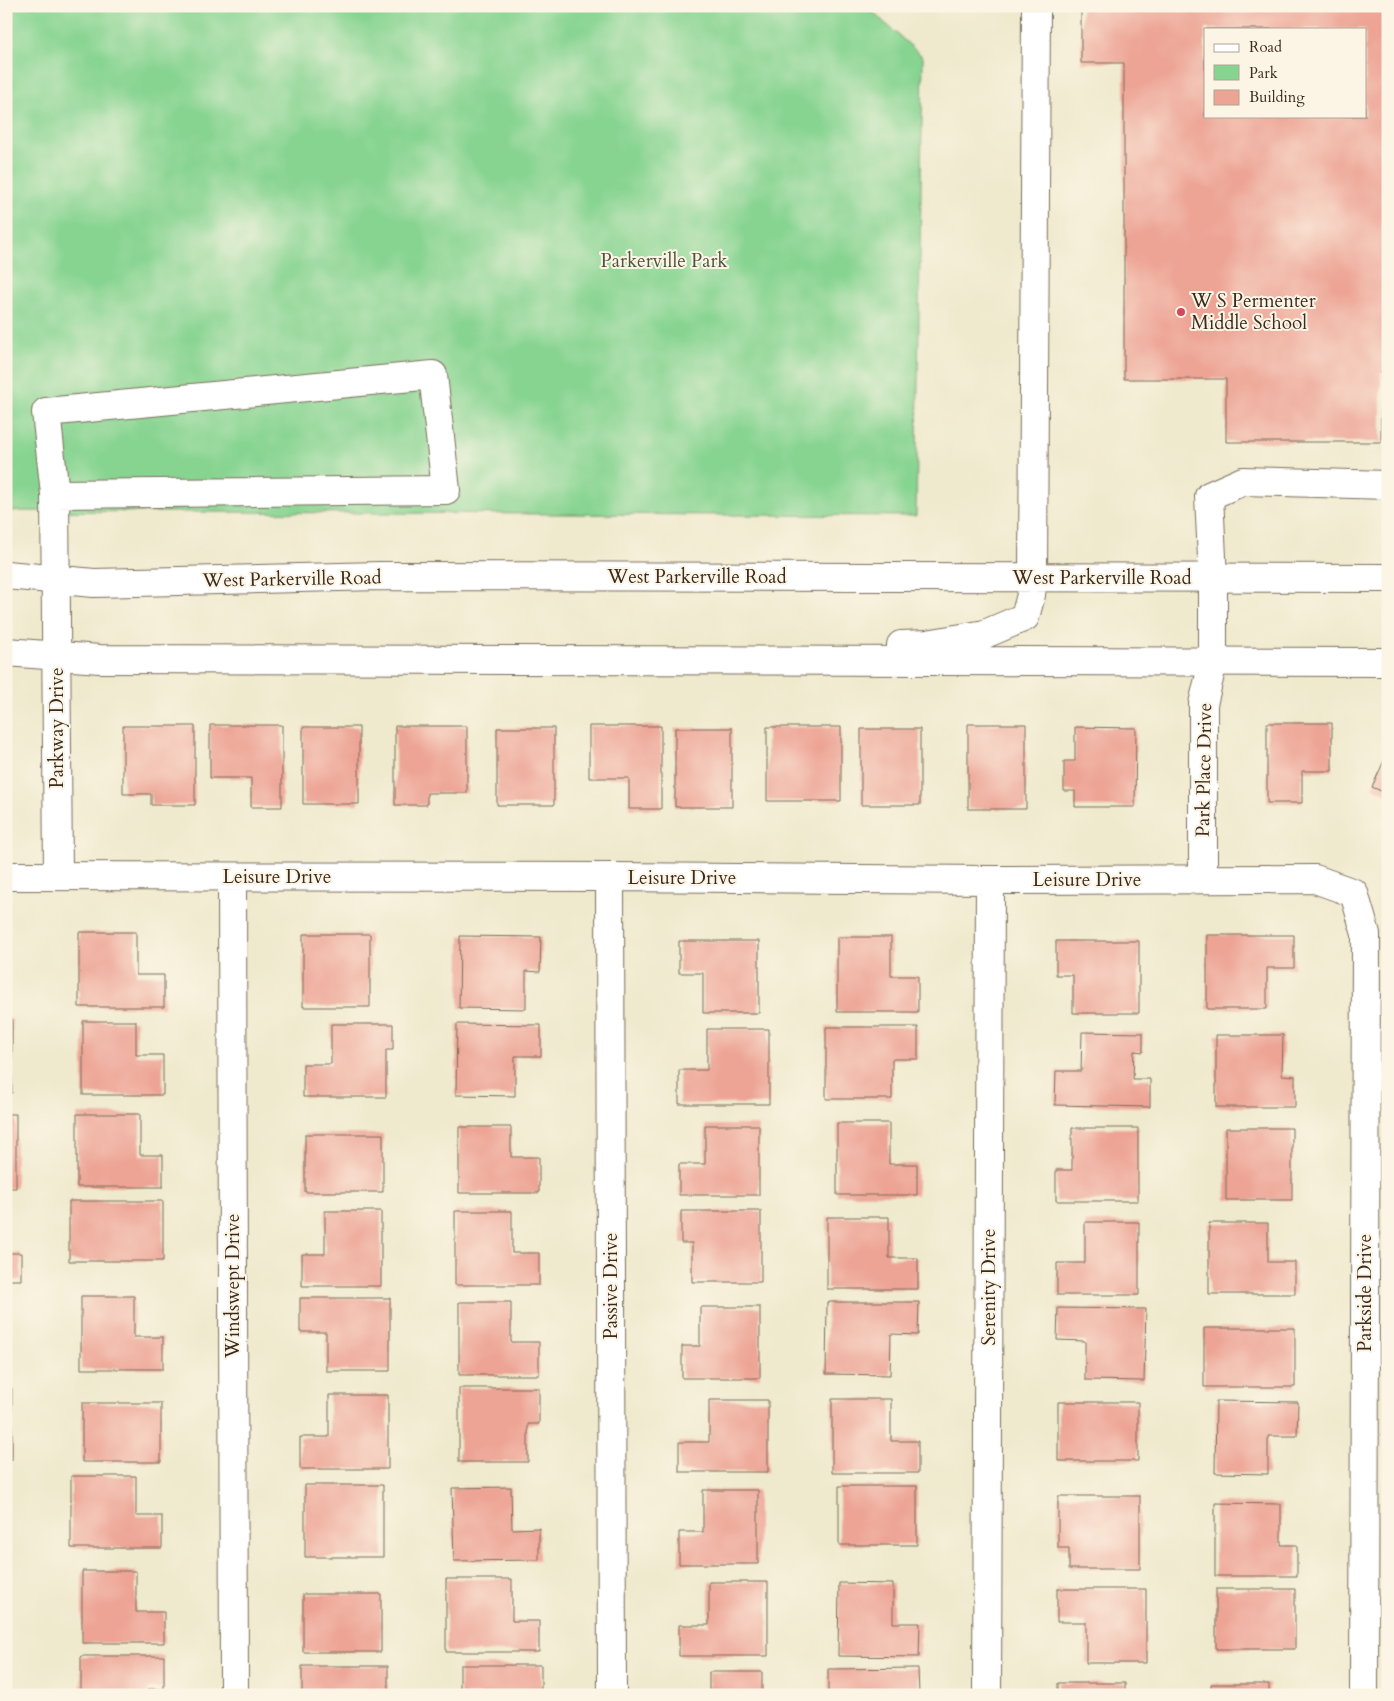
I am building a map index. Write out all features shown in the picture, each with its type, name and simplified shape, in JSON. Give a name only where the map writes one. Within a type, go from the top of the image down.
[{"type":"street","points":[[768,660],[848,648],[927,644],[986,634],[1025,617],[1033,578],[1036,6]]},
{"type":"street","name":"Parkway Drive","points":[[56,494],[446,490],[433,375],[46,412],[56,494],[58,876]]},
{"type":"street","name":"Park Place Drive","points":[[1203,880],[1203,704],[1213,662],[1213,578],[1209,496],[1243,481],[1388,485]]},
{"type":"street","name":"West Parkerville Road","points":[[6,575],[94,583],[380,576],[1388,578]]},
{"type":"street","points":[[6,652],[100,659],[1388,662]]},
{"type":"street","name":"Leisure Drive","points":[[6,876],[990,880],[1315,879],[1354,893]]},
{"type":"street","name":"Windswept Drive","points":[[232,877],[234,1695]]},
{"type":"street","name":"Passive Drive","points":[[610,877],[612,1695]]},
{"type":"street","name":"Serenity Drive","points":[[987,1695],[990,880]]},
{"type":"street","name":"Parkside Drive","points":[[1354,893],[1366,934],[1364,1695]]},
{"type":"green space","name":"Parkerville Park","points":[[6,6],[866,6],[923,57],[916,516],[6,511]]},
{"type":"building","points":[[1081,6],[1388,6],[1388,372],[1381,372],[1381,442],[1226,442],[1226,379],[1124,379],[1124,63],[1081,63]]},
{"type":"building","points":[[1267,723],[1332,723],[1332,771],[1302,771],[1302,803],[1267,803]]},
{"type":"building","points":[[968,724],[1026,724],[1026,809],[968,809]]},
{"type":"building","points":[[210,725],[282,725],[282,807],[251,807],[251,778],[210,778]]},
{"type":"building","points":[[123,726],[195,726],[195,805],[151,805],[151,794],[123,794]]},
{"type":"building","points":[[395,726],[467,726],[467,793],[427,793],[427,805],[395,805]]},
{"type":"building","points":[[589,726],[661,726],[661,809],[629,809],[629,778],[589,778]]},
{"type":"building","points":[[303,727],[359,727],[359,804],[303,804]]},
{"type":"building","points":[[767,727],[841,727],[841,801],[767,801]]},
{"type":"building","points":[[1075,727],[1136,728],[1135,807],[1075,807],[1075,791],[1064,791],[1064,761],[1075,761]]},
{"type":"building","points":[[497,728],[554,728],[554,805],[497,805]]},
{"type":"building","points":[[675,728],[732,728],[732,807],[675,807]]},
{"type":"building","points":[[861,729],[920,729],[920,805],[861,805]]},
{"type":"building","points":[[1388,752],[1388,794],[1372,787]]},
{"type":"building","points":[[79,932],[136,932],[136,975],[164,975],[164,1007],[79,1007]]},
{"type":"building","points":[[303,934],[370,934],[370,1007],[303,1007]]},
{"type":"building","points":[[1207,935],[1294,935],[1294,968],[1267,968],[1267,1009],[1207,1009]]},
{"type":"building","points":[[460,936],[541,937],[540,972],[526,971],[526,1009],[459,1008]]},
{"type":"building","points":[[837,937],[891,937],[891,976],[918,976],[918,1012],[837,1012]]},
{"type":"building","points":[[679,941],[759,941],[759,1013],[703,1013],[703,973],[679,973]]},
{"type":"building","points":[[1056,941],[1139,941],[1139,1013],[1073,1013],[1073,975],[1056,975]]},
{"type":"building","points":[[6,1019],[12,1019],[12,1093],[6,1093]]},
{"type":"building","points":[[83,1021],[136,1021],[136,1055],[163,1055],[163,1095],[83,1095]]},
{"type":"building","points":[[331,1024],[393,1024],[393,1050],[386,1050],[386,1097],[303,1097],[303,1064],[331,1064]]},
{"type":"building","points":[[457,1024],[541,1025],[541,1056],[515,1056],[515,1096],[456,1095]]},
{"type":"building","points":[[826,1027],[918,1027],[918,1059],[892,1059],[892,1099],[826,1099]]},
{"type":"building","points":[[707,1029],[769,1029],[769,1104],[679,1104],[679,1070],[707,1070]]},
{"type":"building","points":[[1082,1032],[1143,1033],[1143,1052],[1134,1051],[1133,1079],[1150,1079],[1150,1107],[1055,1105],[1056,1071],[1081,1071]]},
{"type":"building","points":[[1216,1035],[1283,1035],[1282,1075],[1295,1076],[1295,1107],[1216,1107]]},
{"type":"building","points":[[6,1114],[16,1114],[16,1188],[6,1188]]},
{"type":"building","points":[[77,1114],[140,1114],[140,1155],[163,1155],[163,1187],[77,1187]]},
{"type":"building","points":[[837,1123],[889,1123],[889,1164],[917,1164],[917,1195],[837,1195]]},
{"type":"building","points":[[705,1125],[759,1125],[759,1195],[679,1195],[679,1164],[705,1164]]},
{"type":"building","points":[[459,1127],[511,1127],[511,1157],[539,1157],[539,1193],[459,1193]]},
{"type":"building","points":[[1072,1128],[1138,1128],[1138,1201],[1056,1201],[1056,1170],[1072,1170]]},
{"type":"building","points":[[1226,1128],[1292,1128],[1292,1200],[1226,1200]]},
{"type":"building","points":[[305,1134],[383,1134],[383,1192],[305,1192]]},
{"type":"building","points":[[69,1201],[163,1201],[163,1261],[69,1261]]},
{"type":"building","points":[[325,1211],[381,1211],[381,1286],[302,1286],[302,1254],[325,1254]]},
{"type":"building","points":[[455,1211],[512,1211],[512,1253],[539,1253],[539,1285],[455,1285]]},
{"type":"building","points":[[681,1211],[761,1211],[761,1282],[692,1282],[692,1243],[681,1243]]},
{"type":"building","points":[[827,1217],[889,1217],[889,1258],[918,1258],[918,1289],[827,1289]]},
{"type":"building","points":[[1085,1222],[1139,1222],[1139,1295],[1057,1295],[1057,1263],[1085,1263]]},
{"type":"building","points":[[1209,1223],[1268,1223],[1268,1262],[1295,1262],[1295,1294],[1209,1294]]},
{"type":"building","points":[[6,1253],[21,1253],[21,1280],[6,1280]]},
{"type":"building","points":[[81,1296],[134,1296],[134,1337],[163,1337],[163,1369],[81,1369]]},
{"type":"building","points":[[300,1298],[390,1298],[390,1371],[326,1371],[326,1332],[300,1332]]},
{"type":"building","points":[[459,1302],[511,1302],[511,1342],[539,1342],[539,1375],[459,1375]]},
{"type":"building","points":[[827,1302],[919,1302],[918,1335],[891,1334],[890,1375],[826,1374]]},
{"type":"building","points":[[700,1307],[760,1307],[760,1378],[682,1378],[682,1346],[700,1346]]},
{"type":"building","points":[[1058,1308],[1146,1309],[1144,1381],[1085,1380],[1085,1341],[1057,1340]]},
{"type":"building","points":[[1204,1328],[1295,1328],[1295,1387],[1204,1387]]},
{"type":"building","points":[[6,1388],[12,1388],[12,1460],[6,1460]]},
{"type":"building","points":[[459,1388],[539,1388],[539,1424],[528,1424],[528,1462],[459,1462]]},
{"type":"building","points":[[329,1395],[388,1395],[388,1469],[300,1469],[300,1437],[329,1437]]},
{"type":"building","points":[[832,1399],[891,1399],[891,1441],[918,1441],[918,1473],[832,1473]]},
{"type":"building","points":[[709,1400],[768,1400],[768,1472],[679,1472],[679,1442],[709,1442]]},
{"type":"building","points":[[1216,1401],[1298,1402],[1297,1436],[1268,1436],[1268,1474],[1215,1473]]},
{"type":"building","points":[[1058,1402],[1138,1402],[1138,1461],[1058,1461]]},
{"type":"building","points":[[82,1403],[161,1403],[161,1462],[82,1462]]},
{"type":"building","points":[[71,1476],[136,1476],[136,1516],[162,1516],[162,1548],[71,1548]]},
{"type":"building","points":[[305,1485],[383,1485],[383,1557],[305,1557]]},
{"type":"building","points":[[839,1486],[917,1486],[917,1545],[839,1545]]},
{"type":"building","points":[[511,1487],[512,1529],[539,1528],[539,1560],[454,1561],[452,1488]]},
{"type":"building","points":[[703,1490],[758,1490],[758,1564],[679,1564],[679,1532],[703,1532]]},
{"type":"building","points":[[1058,1496],[1140,1496],[1140,1569],[1069,1569],[1069,1548],[1058,1548]]},
{"type":"building","points":[[1215,1503],[1281,1504],[1281,1545],[1297,1545],[1297,1576],[1215,1576]]},
{"type":"building","points":[[82,1571],[136,1571],[136,1612],[164,1612],[164,1643],[82,1643]]},
{"type":"building","points":[[446,1579],[512,1579],[512,1621],[539,1621],[539,1652],[446,1652]]},
{"type":"building","points":[[709,1582],[768,1582],[768,1656],[679,1656],[679,1625],[709,1625]]},
{"type":"building","points":[[839,1583],[893,1584],[893,1623],[920,1623],[919,1657],[838,1656]]},
{"type":"building","points":[[1057,1589],[1146,1589],[1146,1663],[1086,1663],[1086,1622],[1057,1622]]},
{"type":"building","points":[[1216,1589],[1295,1589],[1295,1649],[1216,1649]]},
{"type":"building","points":[[303,1594],[381,1594],[381,1652],[303,1652]]},
{"type":"building","points":[[81,1656],[164,1656],[164,1689],[148,1689],[148,1695],[81,1695]]},
{"type":"building","points":[[460,1665],[541,1665],[541,1695],[460,1695]]},
{"type":"building","points":[[302,1666],[388,1666],[388,1695],[302,1695]]},
{"type":"building","points":[[918,1668],[919,1695],[828,1695],[828,1669]]},
{"type":"building","points":[[709,1672],[762,1672],[762,1695],[709,1695]]},
{"type":"building","points":[[1058,1683],[1125,1683],[1125,1695],[1058,1695]]},
{"type":"building","points":[[1211,1684],[1269,1684],[1269,1695],[1211,1695]]},
{"type":"place","name":"W S Permenter Middle School","points":[[1181,312]]}]
